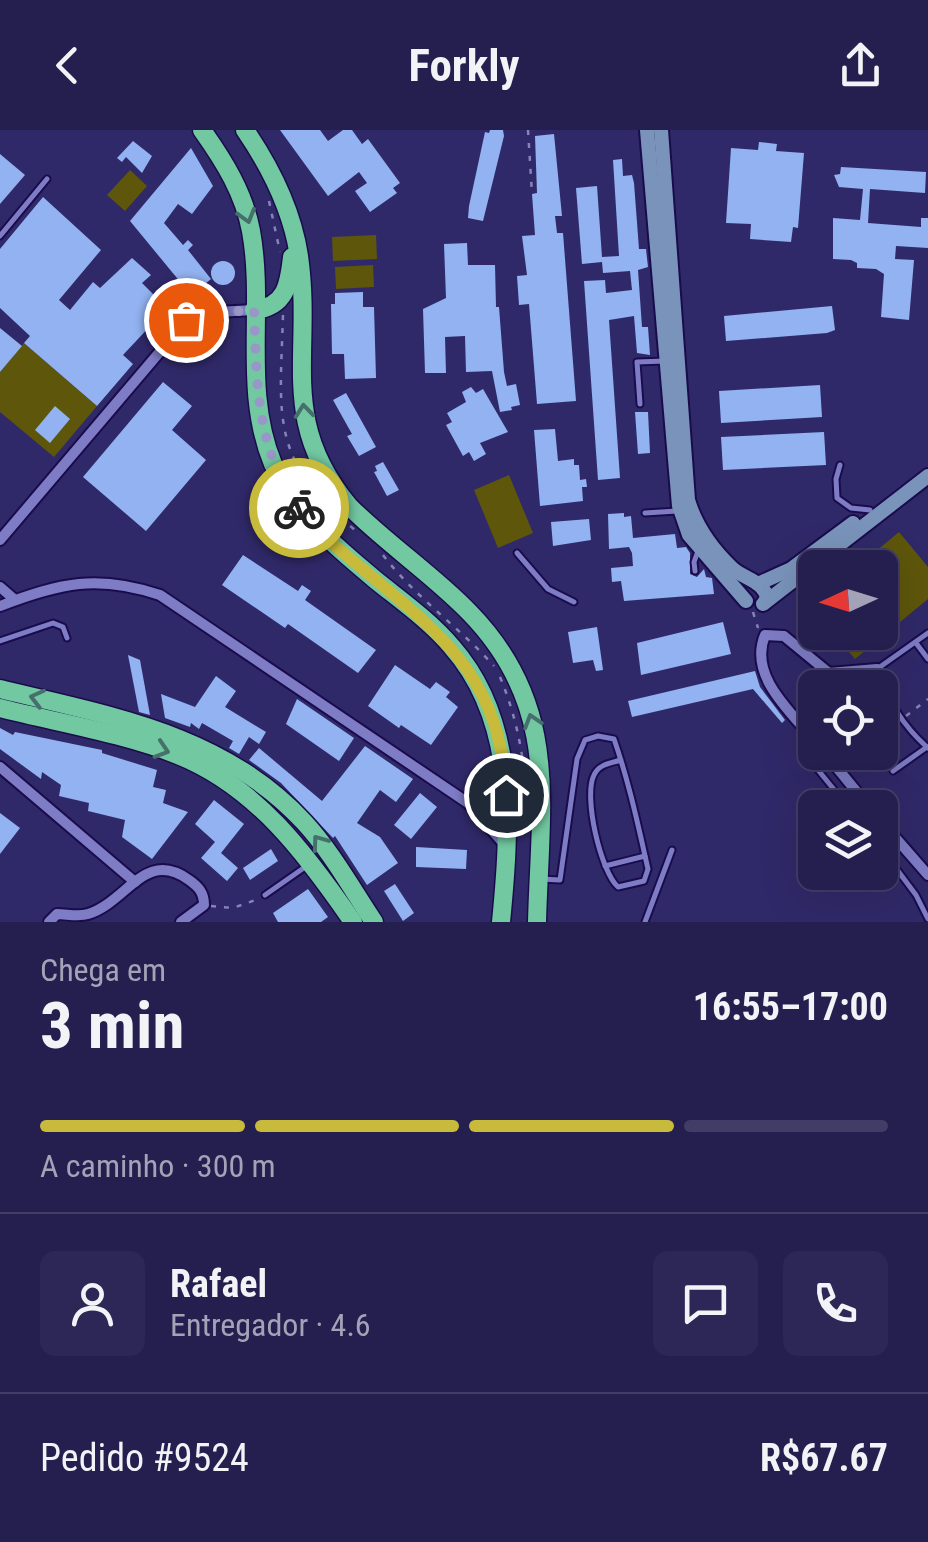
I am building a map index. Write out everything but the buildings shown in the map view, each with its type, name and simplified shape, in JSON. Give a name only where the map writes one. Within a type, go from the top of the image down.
[{"type":"highway","points":[[202,130],[228,169],[246,210],[254,260],[260,416],[268,450],[284,486],[320,532],[454,648],[478,686],[500,741],[506,846],[498,917]]},
{"type":"highway","points":[[246,130],[281,193],[293,226],[302,283],[302,392],[314,454],[349,506],[487,631],[518,680],[532,715],[541,762],[537,922]]},
{"type":"highway","points":[[254,310],[276,305],[286,292],[293,226]]},
{"type":"highway","points":[[0,689],[157,729],[226,759],[251,775],[305,823],[374,922]]},
{"type":"highway","points":[[0,708],[139,743],[196,764],[242,792],[312,863],[345,919]]},
{"type":"street","points":[[647,130],[688,500],[700,531],[732,568],[766,591],[754,603]]},
{"type":"street","points":[[660,130],[680,510],[689,535],[754,603]]},
{"type":"street","points":[[0,540],[186,320],[198,314],[254,310]]},
{"type":"street","points":[[757,584],[792,569],[928,467]]},
{"type":"street","points":[[754,603],[928,476]]},
{"type":"street","points":[[0,606],[83,582],[116,583],[160,595],[468,803],[506,846]]},
{"type":"street","points":[[0,587],[15,600]]},
{"type":"street","points":[[798,719],[767,680],[760,656],[762,640],[772,633],[784,636],[826,670]]},
{"type":"street","points":[[860,670],[876,669]]},
{"type":"street","points":[[0,767],[135,882]]},
{"type":"street","points":[[839,770],[855,790]]},
{"type":"street","points":[[468,803],[481,805],[506,795]]},
{"type":"street","points":[[898,841],[928,876]]},
{"type":"street","points":[[49,922],[56,914],[77,916],[97,910],[157,868],[176,870],[198,886],[204,905],[181,922]]},
{"type":"lane","points":[[0,236],[48,179]]},
{"type":"lane","points":[[640,404],[638,362],[672,346]]},
{"type":"lane","points":[[840,464],[837,498],[851,508],[870,510]]},
{"type":"lane","points":[[645,513],[680,510]]},
{"type":"lane","points":[[695,571],[700,548]]},
{"type":"lane","points":[[516,552],[548,589],[574,602]]},
{"type":"lane","points":[[0,641],[53,623],[63,627],[67,638]]},
{"type":"lane","points":[[893,771],[928,747],[901,720],[876,669],[928,633]]},
{"type":"lane","points":[[916,643],[928,659]]},
{"type":"lane","points":[[538,879],[560,880],[578,759],[585,740],[598,736],[614,739],[621,760],[648,869],[644,881],[618,887],[610,880],[590,803],[593,776],[602,765],[621,760]]},
{"type":"lane","points":[[817,770],[834,790]]},
{"type":"lane","points":[[645,922],[672,850]]},
{"type":"lane","points":[[606,866],[645,856]]},
{"type":"lane","points":[[264,896],[312,863]]},
{"type":"lane","points":[[898,870],[928,919]]},
{"type":"path","points":[[528,130],[532,194]]},
{"type":"path","points":[[754,603],[762,640]]},
{"type":"path","points":[[901,720],[928,699]]},
{"type":"path","points":[[204,905],[233,908],[264,896]]},
{"type":"shaded area","points":[[130,170],[147,186],[125,211],[107,195]]},
{"type":"shaded area","points":[[376,235],[377,259],[333,261],[332,237]]},
{"type":"shaded area","points":[[373,265],[374,287],[336,289],[335,267]]},
{"type":"shaded area","points":[[24,343],[97,406],[54,457],[0,412],[0,372]]},
{"type":"shaded area","points":[[509,475],[533,533],[498,548],[474,490]]},
{"type":"shaded area","points":[[899,532],[928,567],[928,599],[898,624],[898,550],[877,550]]},
{"type":"shaded area","points":[[847,650],[866,650],[855,659]]},
{"type":"way so far","points":[[186,320],[198,314],[254,310],[263,434],[274,466],[299,508]]},
{"type":"route","points":[[299,508],[346,556],[454,648],[478,686],[500,741],[506,795]]}]
